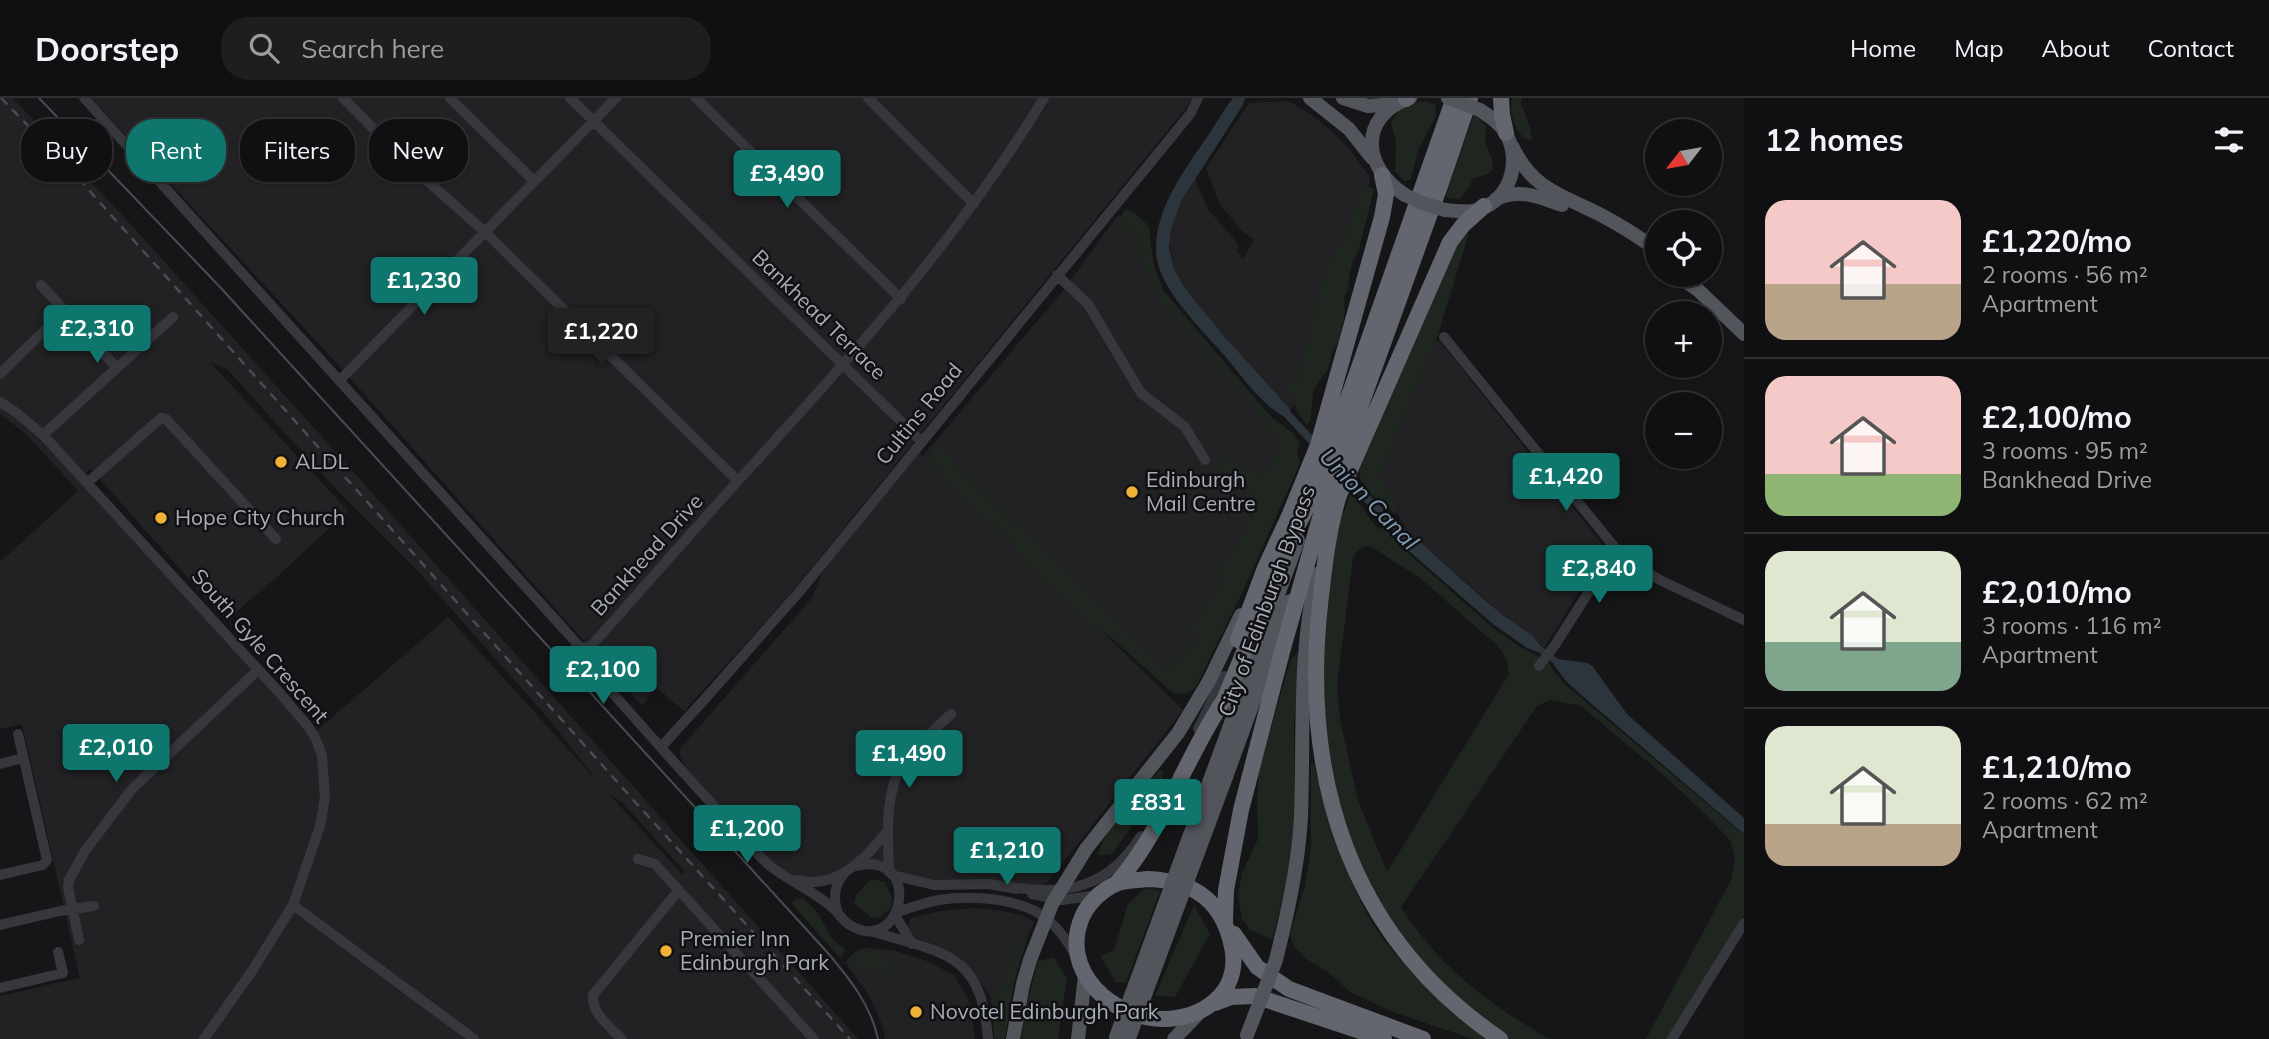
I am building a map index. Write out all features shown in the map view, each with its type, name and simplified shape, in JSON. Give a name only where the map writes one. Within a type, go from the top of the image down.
[{"type":"highway","name":"City of Edinburgh Bypass","points":[[1315,492],[1454,98]]},
{"type":"highway","points":[[1501,98],[1502,115],[1509,140]]},
{"type":"highway","name":"City of Edinburgh Bypass","points":[[1326,518],[1441,183],[1475,104]]},
{"type":"highway","points":[[1380,171],[1387,194],[1382,217],[1318,445],[1265,568],[1207,725],[1154,834],[1117,883],[1098,895],[1086,909],[1078,929],[1077,945],[1083,969],[1102,996],[1132,1014],[1157,1020],[1173,1019],[1191,1015],[1231,997],[1255,996],[1384,1039]]},
{"type":"highway","points":[[1207,1007],[1227,986],[1234,965],[1226,922],[1226,890],[1241,810],[1279,661],[1326,518],[1450,242],[1463,225],[1490,203]]},
{"type":"highway","points":[[1207,725],[1224,701],[1292,536],[1315,492]]},
{"type":"highway","points":[[1326,518],[1317,631],[1315,701],[1322,762],[1332,811],[1348,857],[1367,895],[1394,938],[1425,977],[1466,1014],[1500,1039]]},
{"type":"highway","points":[[1117,883],[1149,879],[1178,883],[1216,908],[1257,967],[1289,989],[1423,1039]]},
{"type":"main road","points":[[1310,98],[1349,129],[1391,185],[1422,203],[1445,210],[1474,211],[1508,194],[1524,193],[1556,203],[1608,227],[1645,252]]},
{"type":"main road","points":[[1343,98],[1368,106],[1405,100]]},
{"type":"main road","points":[[1448,98],[1475,104],[1496,121],[1527,172],[1547,189],[1604,217],[1645,243]]},
{"type":"main road","points":[[1380,171],[1372,151],[1374,134],[1382,116],[1405,100]]},
{"type":"main road","points":[[1490,203],[1504,190],[1512,174],[1509,140]]},
{"type":"main road","points":[[1694,287],[1744,334]]},
{"type":"main road","points":[[1706,287],[1744,322]]},
{"type":"main road","name":"City of Edinburgh Bypass","points":[[1122,1038],[1220,774],[1315,492]]},
{"type":"main road","points":[[1246,1037],[1269,980],[1292,892],[1299,843],[1303,686],[1310,612],[1326,518]]},
{"type":"main road","name":"City of Edinburgh Bypass","points":[[1220,774],[1326,518]]},
{"type":"main road","points":[[1013,1039],[1023,984],[1052,904],[1086,849],[1157,761],[1194,709],[1265,568]]},
{"type":"main road","points":[[1078,1039],[1083,969]]},
{"type":"main road","points":[[1174,1039],[1207,1007]]},
{"type":"street","points":[[74,98],[98,119]]},
{"type":"street","points":[[84,98],[102,119]]},
{"type":"street","points":[[343,98],[417,172],[485,232],[738,481]]},
{"type":"street","points":[[450,98],[534,181]]},
{"type":"street","name":"Bankhead Terrace","points":[[570,98],[922,442]]},
{"type":"street","points":[[340,380],[616,98]]},
{"type":"street","points":[[696,98],[901,299]]},
{"type":"street","points":[[868,98],[974,204]]},
{"type":"street","name":"Bankhead Drive","points":[[586,648],[592,645],[901,299],[974,204],[1044,98]]},
{"type":"street","name":"Cultins Road","points":[[661,747],[800,590],[1191,113],[1198,98]]},
{"type":"street","points":[[112,131],[580,647],[586,648],[589,667],[757,852],[778,872],[837,911],[851,926],[951,957],[963,966],[983,1003],[988,1039]]},
{"type":"street","points":[[1057,275],[1088,304],[1141,393],[1185,427],[1205,460]]},
{"type":"street","points":[[41,285],[117,368]]},
{"type":"street","points":[[43,435],[173,317]]},
{"type":"street","points":[[0,374],[53,322]]},
{"type":"street","points":[[1444,337],[1616,549],[1641,569],[1662,581],[1744,621]]},
{"type":"street","name":"South Gyle Crescent","points":[[0,402],[43,435],[307,724],[315,737],[324,771],[325,798],[320,826],[293,905],[260,959],[204,1039]]},
{"type":"street","points":[[87,483],[161,418],[166,419],[276,539]]},
{"type":"street","points":[[1539,666],[1616,549]]},
{"type":"street","points":[[79,940],[69,880],[85,851],[132,789],[258,670]]},
{"type":"street","points":[[856,866],[871,864],[934,886],[976,883],[1050,891],[1070,890],[1092,883],[1122,861],[1152,820],[1224,676]]},
{"type":"street","points":[[868,930],[884,926],[900,904],[899,888],[891,873],[887,830],[895,779],[902,765],[951,714]]},
{"type":"street","points":[[0,875],[43,865],[47,860],[18,734]]},
{"type":"street","points":[[0,764],[23,758]]},
{"type":"street","points":[[788,877],[815,883],[846,872],[856,866],[887,830]]},
{"type":"street","points":[[638,859],[655,864],[814,1039]]},
{"type":"street","points":[[837,911],[835,890],[846,872]]},
{"type":"street","points":[[1011,887],[1037,896],[1062,900],[1098,895]]},
{"type":"street","points":[[622,1039],[597,1012],[593,995],[679,890]]},
{"type":"street","points":[[896,913],[939,900],[971,897],[1021,906],[1037,912],[1051,923],[1065,939],[1083,969]]},
{"type":"street","points":[[293,905],[474,1039]]},
{"type":"street","points":[[0,925],[94,906]]},
{"type":"street","points":[[896,913],[912,944]]},
{"type":"street","points":[[1672,1039],[1744,923]]},
{"type":"street","points":[[0,988],[64,973],[58,952]]},
{"type":"shaded area","points":[[0,98],[13,98],[33,119],[21,119],[21,182],[91,182],[342,459],[858,1039],[0,1039],[0,996],[80,978],[22,724],[0,729],[0,562],[78,491],[26,434],[0,414]],"holes":[[[210,362],[228,370],[335,488],[415,568],[548,718],[599,783],[448,617],[314,733],[79,479],[91,469],[226,621],[348,511]],[[608,793],[622,802],[685,872],[682,874]]]},
{"type":"shaded area","points":[[91,98],[1194,98],[786,599],[684,711],[657,688],[642,706],[342,369],[169,182],[226,182],[226,119],[126,119],[126,136]]},
{"type":"shaded area","points":[[1233,98],[1245,98],[1181,201],[1171,229],[1169,247],[1174,269],[1184,287],[1290,409],[1293,420],[1264,402],[1190,317],[1167,286],[1157,257],[1157,238],[1168,200]]},
{"type":"shaded area","points":[[1512,98],[1522,98],[1521,103],[1532,141],[1518,131],[1511,110]]},
{"type":"shaded area","points":[[1288,101],[1309,113],[1334,133],[1352,152],[1370,178],[1369,186],[1360,191],[1345,238],[1321,284],[1295,382],[1295,404],[1290,409],[1184,287],[1174,269],[1169,239],[1181,201],[1195,179],[1208,209],[1239,245],[1237,252],[1243,259],[1254,240],[1241,230],[1219,203],[1206,168],[1249,103]]},
{"type":"shaded area","points":[[1426,101],[1435,104],[1436,116],[1419,148],[1411,179],[1405,181],[1395,171],[1396,141],[1391,124],[1404,108]]},
{"type":"shaded area","points":[[1476,116],[1486,125],[1485,143],[1493,169],[1472,179],[1460,199],[1447,198],[1446,194],[1473,117]]},
{"type":"shaded area","points":[[1369,186],[1374,189],[1358,253],[1349,275],[1349,287],[1344,297],[1345,314],[1338,342],[1332,352],[1328,369],[1314,388],[1310,422],[1307,425],[1297,412],[1293,397],[1285,388],[1298,378],[1321,284],[1335,252],[1345,238],[1360,191]]},
{"type":"shaded area","points":[[1125,209],[1134,212],[1149,226],[1153,263],[1163,290],[1271,417],[1293,433],[1300,444],[1297,452],[1300,463],[1244,589],[1195,688],[1184,694],[1173,693],[1107,634],[1098,630],[1019,557],[1014,545],[956,491],[928,457],[945,437],[951,460],[1166,671],[1196,641],[1188,629],[1222,584],[1218,569],[1245,531],[1251,491],[1245,482],[1216,466],[1214,457],[1224,458],[1264,477],[1281,444],[1281,434],[1259,425],[1258,415],[1252,405],[1161,303],[1135,251],[1140,242],[1134,231],[1128,228],[1118,234],[1114,233]]},
{"type":"shaded area","points":[[1118,215],[1144,234],[1144,248],[1168,304],[1289,441],[1243,589],[1195,688],[1184,694],[1173,693],[1060,590],[1183,710],[1050,879],[1039,889],[934,885],[876,865],[815,883],[778,872],[690,780],[679,750],[812,598],[830,554],[915,450],[923,456],[1061,293]]},
{"type":"shaded area","points":[[1466,230],[1468,236],[1436,341],[1380,475],[1399,508],[1395,514],[1367,489],[1359,470],[1453,246]]},
{"type":"shaded area","points":[[1436,341],[1441,343],[1606,549],[1544,648],[1408,531],[1397,513],[1399,508],[1382,481],[1380,475]]},
{"type":"shaded area","points":[[1350,494],[1378,528],[1387,529],[1400,546],[1493,628],[1520,647],[1549,662],[1567,686],[1744,835],[1744,915],[1667,1039],[1646,1039],[1731,880],[1735,859],[1730,840],[1699,808],[1581,706],[1550,700],[1537,706],[1401,907],[1416,929],[1449,966],[1506,1012],[1549,1039],[1500,1039],[1443,995],[1348,857],[1316,708],[1332,519],[1345,510]],"holes":[[[1370,546],[1420,578],[1498,646],[1507,660],[1509,674],[1387,872],[1358,800],[1340,719],[1337,684],[1353,558],[1356,552]]]},
{"type":"shaded area","points":[[1368,500],[1380,506],[1487,602],[1532,635],[1558,659],[1588,663],[1593,667],[1627,714],[1744,818],[1744,834],[1580,694],[1552,662],[1493,624],[1409,551],[1390,527],[1375,517]]},
{"type":"shaded area","points":[[1298,652],[1300,661],[1294,722],[1295,818],[1286,886],[1272,940],[1250,930],[1242,919],[1238,897],[1242,873],[1258,839],[1259,771],[1290,661]]},
{"type":"shaded area","points":[[1311,764],[1314,764],[1344,862],[1360,900],[1379,934],[1424,984],[1458,1016],[1490,1039],[1473,1039],[1393,1012],[1350,992],[1294,947],[1290,934],[1305,886],[1311,846]]},
{"type":"shaded area","points":[[1160,770],[1164,772],[1159,788],[1112,854],[1097,855],[1108,831]]},
{"type":"shaded area","points":[[871,879],[885,882],[892,897],[891,908],[880,917],[872,918],[854,904],[856,895]]},
{"type":"shaded area","points":[[1145,888],[1160,891],[1126,983],[1115,982],[1101,956],[1114,950],[1128,904]]},
{"type":"shaded area","points":[[803,898],[816,911],[834,939],[845,949],[841,959],[792,904],[794,900]]},
{"type":"shaded area","points":[[1194,905],[1210,934],[1175,997],[1155,996]]},
{"type":"shaded area","points":[[974,908],[1003,911],[1024,916],[1034,922],[1027,938],[1017,939],[1001,992],[991,997],[967,965],[915,942],[907,929],[911,918],[940,911]]},
{"type":"shaded area","points":[[1027,938],[1014,983],[1005,1039],[994,1039],[991,997],[1001,991],[1017,939]]},
{"type":"shaded area","points":[[865,948],[892,950],[927,961],[954,975],[969,1001],[975,1039],[885,1039],[883,1027],[869,995],[845,962],[855,951]]},
{"type":"shaded area","points":[[866,949],[880,951],[895,968],[887,975],[880,968],[876,971],[873,968],[863,976],[849,960],[856,952]]},
{"type":"shaded area","points":[[1054,958],[1067,978],[1058,1039],[1022,1039],[1023,1019],[1038,961]]},
{"type":"waterway","name":"Union Canal","points":[[1287,414],[1316,445]]},
{"type":"waterway","name":"Union Canal","points":[[1347,477],[1374,506]]},
{"type":"tram line","points":[[39,98],[219,286],[827,952],[865,1003],[878,1039]]},
{"type":"railway","points":[[1,98],[70,169],[850,1039]]},
{"type":"place","name":"ALDL","points":[[281,462]]},
{"type":"place","name":"Edinburgh Mail Centre","points":[[1132,492]]},
{"type":"place","name":"Hope City Church","points":[[161,518]]},
{"type":"place","name":"Premier Inn Edinburgh Park","points":[[666,951]]},
{"type":"place","name":"Novotel Edinburgh Park","points":[[916,1012]]}]
